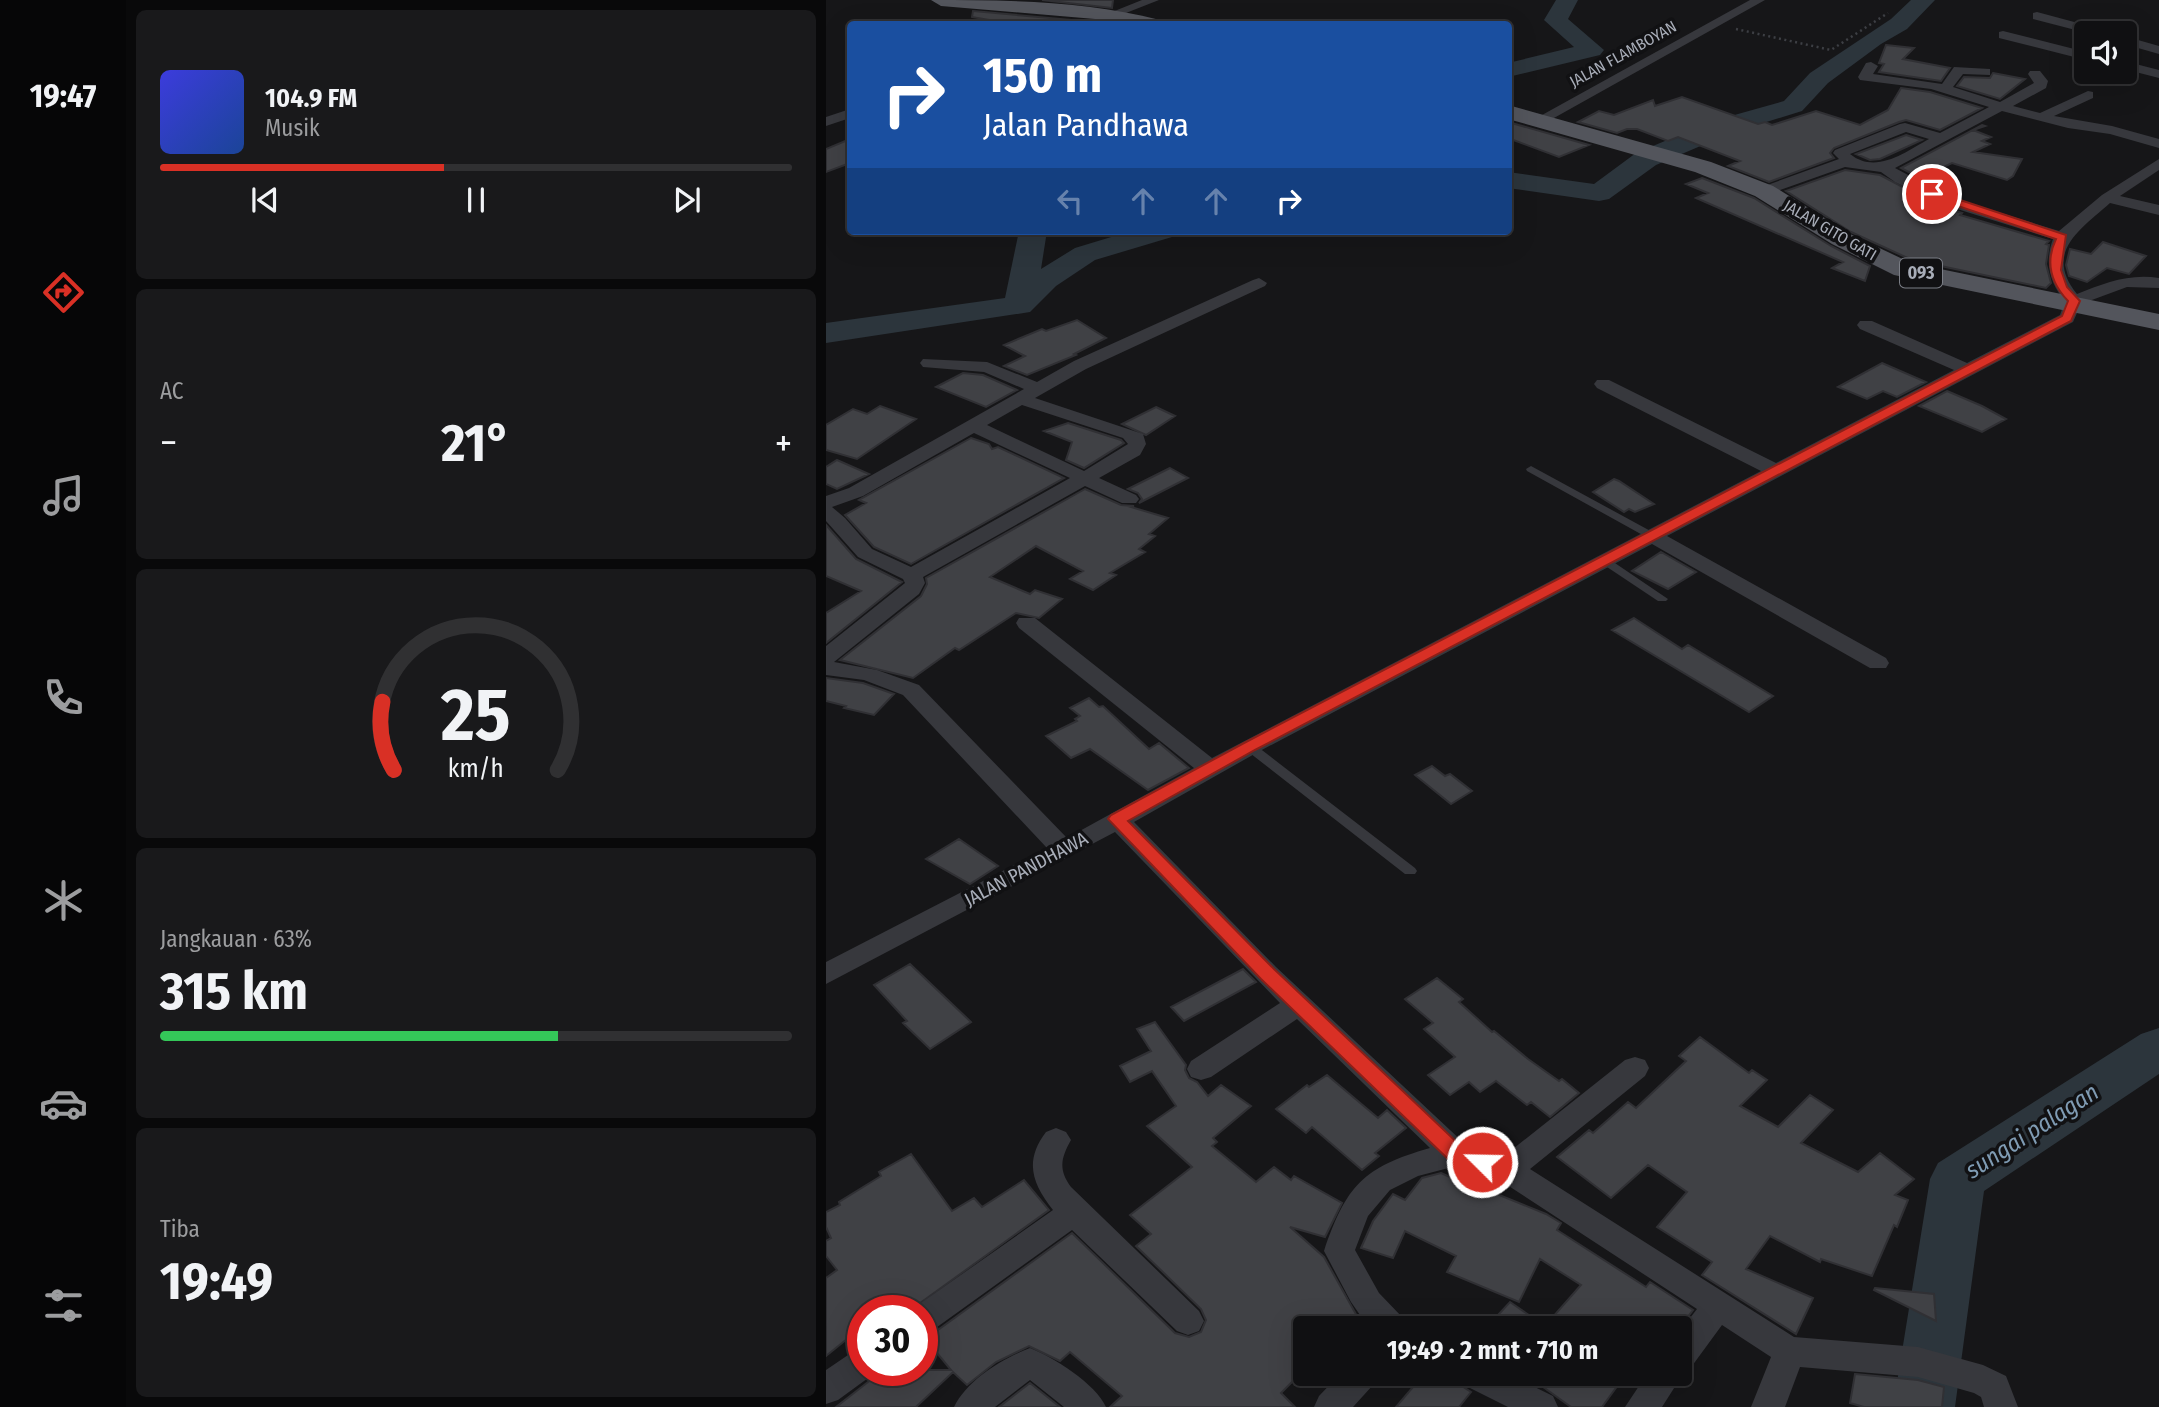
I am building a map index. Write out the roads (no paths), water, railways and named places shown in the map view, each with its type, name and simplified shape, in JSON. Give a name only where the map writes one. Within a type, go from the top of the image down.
[{"type":"main road","points":[[941,0],[1113,15],[1140,21]]},
{"type":"main road","name":"JALAN GITO GATI","points":[[1512,113],[1703,167],[1765,191],[1841,239],[1886,262],[1922,273],[2159,322]]},
{"type":"street","points":[[1096,21],[1153,0]]},
{"type":"street","name":"JALAN FLAMBOYAN","points":[[1540,120],[1759,0]]},
{"type":"street","points":[[2038,16],[2074,26]]},
{"type":"street","points":[[2003,35],[2074,53]]},
{"type":"street","points":[[2137,44],[2159,50]]},
{"type":"street","points":[[1871,66],[1865,77],[1930,84],[2003,107],[2112,130],[2159,144]]},
{"type":"street","points":[[2137,68],[2159,74]]},
{"type":"street","points":[[1945,89],[1959,70],[1985,72]]},
{"type":"street","points":[[1765,191],[1844,162],[1876,169],[1885,168],[2041,85],[2035,74]]},
{"type":"street","points":[[2042,117],[2088,95]]},
{"type":"street","points":[[826,122],[847,114]]},
{"type":"street","points":[[1853,162],[1840,153],[1905,127],[1942,138]]},
{"type":"street","points":[[2159,163],[2107,198],[2062,237],[2058,246],[2056,270],[2062,288],[2074,303],[2126,282],[2139,279],[2159,283]]},
{"type":"street","points":[[1885,168],[1894,176],[1932,194],[2062,237]]},
{"type":"street","points":[[2107,198],[2159,210]]},
{"type":"street","points":[[826,503],[856,492],[1080,365],[1259,284]]},
{"type":"street","name":"JALAN PANDHAWA","points":[[826,974],[1064,850],[1250,747],[1775,470],[1970,371],[2067,318],[2074,303]]},
{"type":"street","points":[[1866,325],[1970,371]]},
{"type":"street","points":[[929,363],[987,367],[1039,390]]},
{"type":"street","points":[[1603,384],[1775,470]]},
{"type":"street","points":[[912,575],[1087,478],[1133,451],[1137,444],[1136,438],[1021,399]]},
{"type":"street","points":[[972,425],[1129,499]]},
{"type":"street","points":[[826,512],[851,534],[863,552],[879,562],[912,575],[915,583],[912,590],[826,657]]},
{"type":"street","points":[[1652,536],[1878,663]]},
{"type":"street","points":[[1027,623],[1210,769]]},
{"type":"street","points":[[826,668],[863,671],[911,690],[1064,850]]},
{"type":"street","points":[[1117,819],[1298,1004],[1456,1154],[1508,1170],[1789,1351],[1918,1362],[1964,1374],[1994,1387],[2001,1407]]},
{"type":"street","points":[[1201,1069],[1298,1004]]},
{"type":"street","points":[[1508,1170],[1635,1068]]},
{"type":"street","points":[[1056,1140],[1048,1148],[1046,1173],[1060,1197],[1188,1321]]},
{"type":"street","points":[[1380,1316],[1358,1287],[1339,1251],[1349,1219],[1377,1182],[1410,1163],[1456,1154]]},
{"type":"street","points":[[938,1309],[1073,1212]]},
{"type":"street","points":[[1692,1340],[1717,1307]]},
{"type":"street","points":[[1768,1407],[1789,1351]]},
{"type":"street","points":[[971,1407],[1008,1375],[1030,1363],[1041,1368],[1088,1407]]},
{"type":"street","points":[[826,1389],[847,1374]]},
{"type":"street","points":[[1331,1407],[1350,1386]]},
{"type":"street","points":[[1500,1386],[1541,1407]]},
{"type":"street","points":[[1642,1407],[1658,1386]]},
{"type":"lane","points":[[1531,469],[1652,536]]},
{"type":"lane","points":[[1605,561],[1662,599]]},
{"type":"lane","points":[[1250,747],[1410,871]]},
{"type":"waterway","points":[[1512,69],[1592,50],[1556,20],[1567,0]]},
{"type":"waterway","points":[[1512,181],[1599,193],[1646,159],[1722,127],[1793,106],[1819,78],[1873,39],[1899,24],[1924,0]]},
{"type":"waterway","points":[[1019,305],[1032,235]]},
{"type":"waterway","points":[[1019,305],[1045,280],[1085,254],[1149,235]]},
{"type":"waterway","points":[[826,333],[1019,305]]},
{"type":"waterway","name":"sungai palagan","points":[[1924,1407],[1958,1179],[2159,1048]]}]
